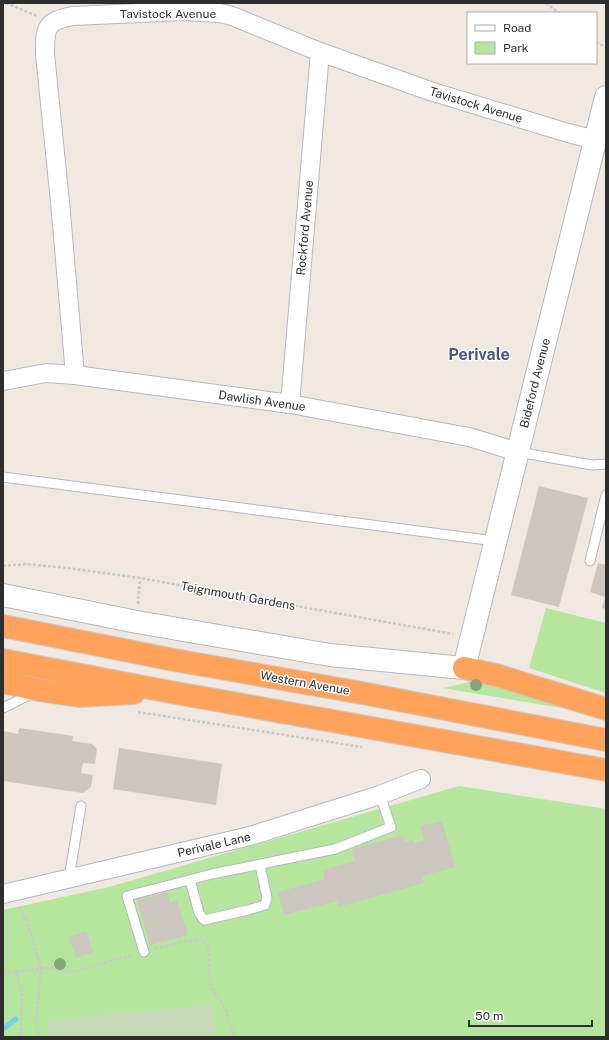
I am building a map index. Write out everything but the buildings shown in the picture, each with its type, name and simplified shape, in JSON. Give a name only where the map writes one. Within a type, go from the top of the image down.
[{"type":"highway","name":"Western Avenue","points":[[3,626],[174,660],[362,693],[606,740]]},
{"type":"highway","points":[[3,660],[165,691],[606,770]]},
{"type":"highway","points":[[464,668],[496,675],[606,709]]},
{"type":"highway","points":[[3,682],[39,690],[79,696],[165,691]]},
{"type":"street","name":"Tavistock Avenue","points":[[75,375],[45,54],[45,38],[47,29],[55,20],[72,16],[183,11],[220,13],[232,16],[320,52],[430,91],[568,133],[596,140]]},
{"type":"street","name":"Rockford Avenue","points":[[290,404],[320,52]]},
{"type":"street","name":"Bideford Avenue","points":[[464,668],[606,97]]},
{"type":"street","name":"Dawlish Avenue","points":[[3,381],[46,373],[75,375],[290,404],[469,437],[518,452]]},
{"type":"street","points":[[3,595],[137,622],[330,655],[464,668]]},
{"type":"street","name":"Perivale Lane","points":[[9,901],[69,878],[250,836],[380,795],[421,779]]},
{"type":"lane","points":[[518,452],[592,465],[606,464]]},
{"type":"lane","points":[[3,476],[495,541]]},
{"type":"lane","points":[[590,561],[606,495]]},
{"type":"lane","points":[[3,708],[39,690]]},
{"type":"lane","points":[[144,952],[127,896],[190,880],[335,849],[391,827],[380,795]]},
{"type":"lane","points":[[69,878],[81,806]]},
{"type":"lane","points":[[190,880],[199,913],[204,920],[265,905],[267,898],[260,865]]},
{"type":"path","points":[[6,3],[41,18]]},
{"type":"path","points":[[546,3],[558,12]]},
{"type":"path","points":[[597,42],[606,47]]},
{"type":"path","name":"Teignmouth Gardens","points":[[3,566],[25,564],[68,568],[140,578],[471,638]]},
{"type":"path","points":[[137,622],[140,578]]},
{"type":"path","points":[[130,711],[363,748]]},
{"type":"path","points":[[9,901],[21,908],[23,917],[26,918],[41,968],[36,1024],[38,1037]]},
{"type":"path","points":[[3,973],[41,968],[72,972],[178,943],[201,939],[208,945],[209,976],[214,990],[225,1008],[234,1037]]},
{"type":"path","points":[[16,972],[22,992],[21,1037]]},
{"type":"green space","points":[[546,608],[606,623],[606,693],[529,668]]},
{"type":"green space","points":[[483,679],[573,710],[443,688]]},
{"type":"green space","points":[[459,786],[606,809],[606,1037],[3,1037],[3,910],[109,887]]},
{"type":"green space","points":[[213,1005],[216,1037],[49,1037],[48,1020]]},
{"type":"waterway","points":[[3,1029],[16,1019]]},
{"type":"district","name":"Perivale","points":[[479,354]]}]
